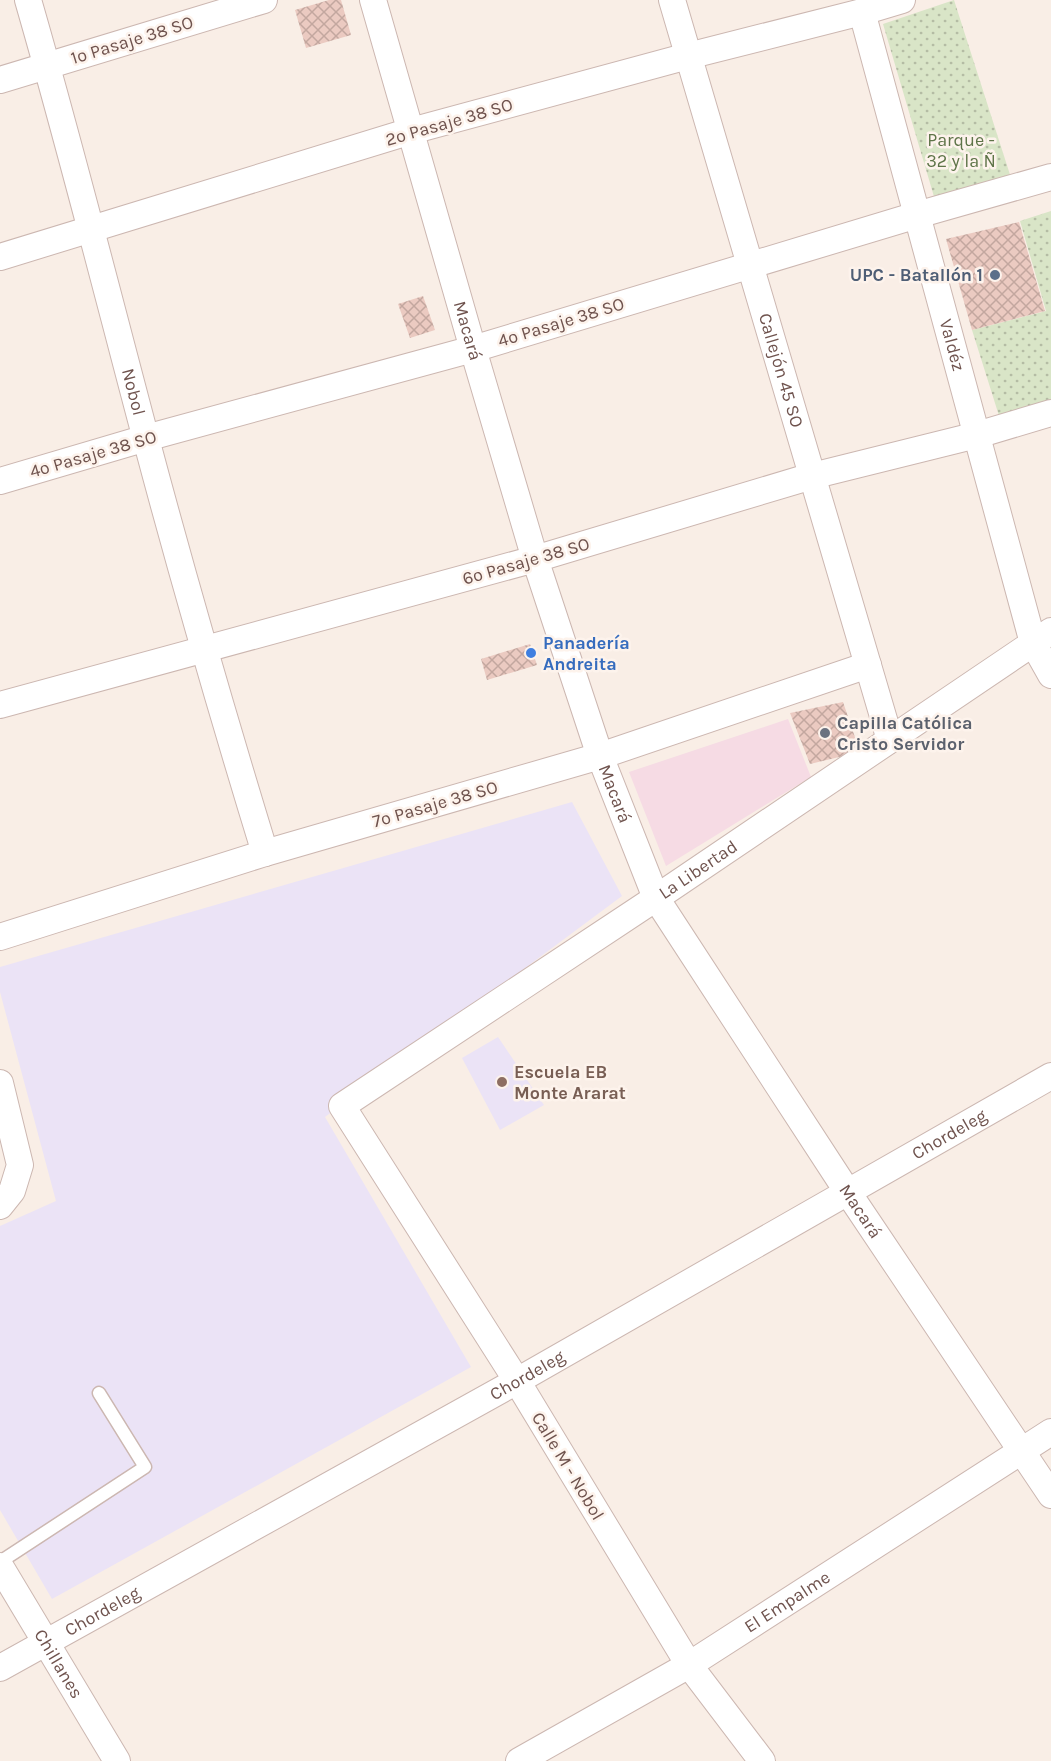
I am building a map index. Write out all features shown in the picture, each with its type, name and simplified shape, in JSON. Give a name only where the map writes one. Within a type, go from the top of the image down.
[{"type":"street","name":"Nobol","points":[[28,0],[92,228],[204,650],[265,854]]},
{"type":"street","name":"1º Pasaje 38 SO","points":[[0,80],[264,0]]},
{"type":"street","name":"Macará","points":[[373,0],[535,559],[600,756],[656,898],[847,1191],[1051,1495]]},
{"type":"street","name":"Callejón 45 SO","points":[[672,0],[890,740]]},
{"type":"street","name":"2º Pasaje 38 SO","points":[[0,257],[411,131],[902,0]]},
{"type":"street","name":"Valdéz","points":[[862,12],[976,435],[1042,637],[1051,675]]},
{"type":"street","name":"4º Pasaje 38 SO","points":[[0,481],[146,438],[473,349],[1051,177]]},
{"type":"street","name":"6º Pasaje 38 SO","points":[[0,705],[535,559],[812,477],[976,435],[1051,413]]},
{"type":"street","name":"La Libertad","points":[[342,1106],[656,898],[1042,637]]},
{"type":"street","name":"7º Pasaje 38 SO","points":[[0,937],[265,854],[600,756],[868,665]]},
{"type":"street","name":"Chordeleg","points":[[0,1668],[517,1381],[1051,1076]]},
{"type":"street","points":[[0,1083],[20,1165],[12,1191],[0,1206]]},
{"type":"street","name":"Calle M - Nobol","points":[[342,1106],[517,1381],[689,1665],[762,1761]]},
{"type":"street","name":"El Empalme","points":[[519,1761],[689,1665],[1051,1432]]},
{"type":"street","name":"Chillanes","points":[[0,1564],[117,1761]]},
{"type":"lane","points":[[0,1564],[145,1467],[99,1393]]},
{"type":"shaded area","points":[[788,719],[811,777],[666,866],[629,772]]},
{"type":"shaded area","points":[[572,802],[622,896],[325,1117],[471,1367],[52,1599],[0,1510],[0,1226],[56,1201],[0,992],[0,967]]},
{"type":"shaded area","name":"Escuela EB Monte Ararat","points":[[498,1037],[544,1105],[500,1130],[462,1058]]},
{"type":"green space","name":"Parque - 32 y la Ñ","points":[[954,0],[1013,184],[935,200],[883,24]]},
{"type":"green space","points":[[1051,211],[1051,401],[1000,419],[972,330],[1046,311],[1020,221]]},
{"type":"building","points":[[329,0],[341,0],[351,35],[306,48],[295,10]]},
{"type":"building","name":"UPC - Batallón 1","points":[[1019,222],[1045,311],[972,330],[946,239]]},
{"type":"building","points":[[423,296],[435,330],[410,338],[398,304]]},
{"type":"building","points":[[530,644],[537,665],[487,680],[481,659]]},
{"type":"building","name":"Capilla Católica Cristo Servidor","points":[[843,702],[860,752],[810,764],[790,713]]},
{"type":"place","name":"UPC - Batallón 1","points":[[995,275]]},
{"type":"place","name":"Panadería Andreita","points":[[531,653]]},
{"type":"place","name":"Capilla Católica Cristo Servidor","points":[[825,733]]},
{"type":"place","name":"Escuela EB Monte Ararat","points":[[502,1082]]}]
